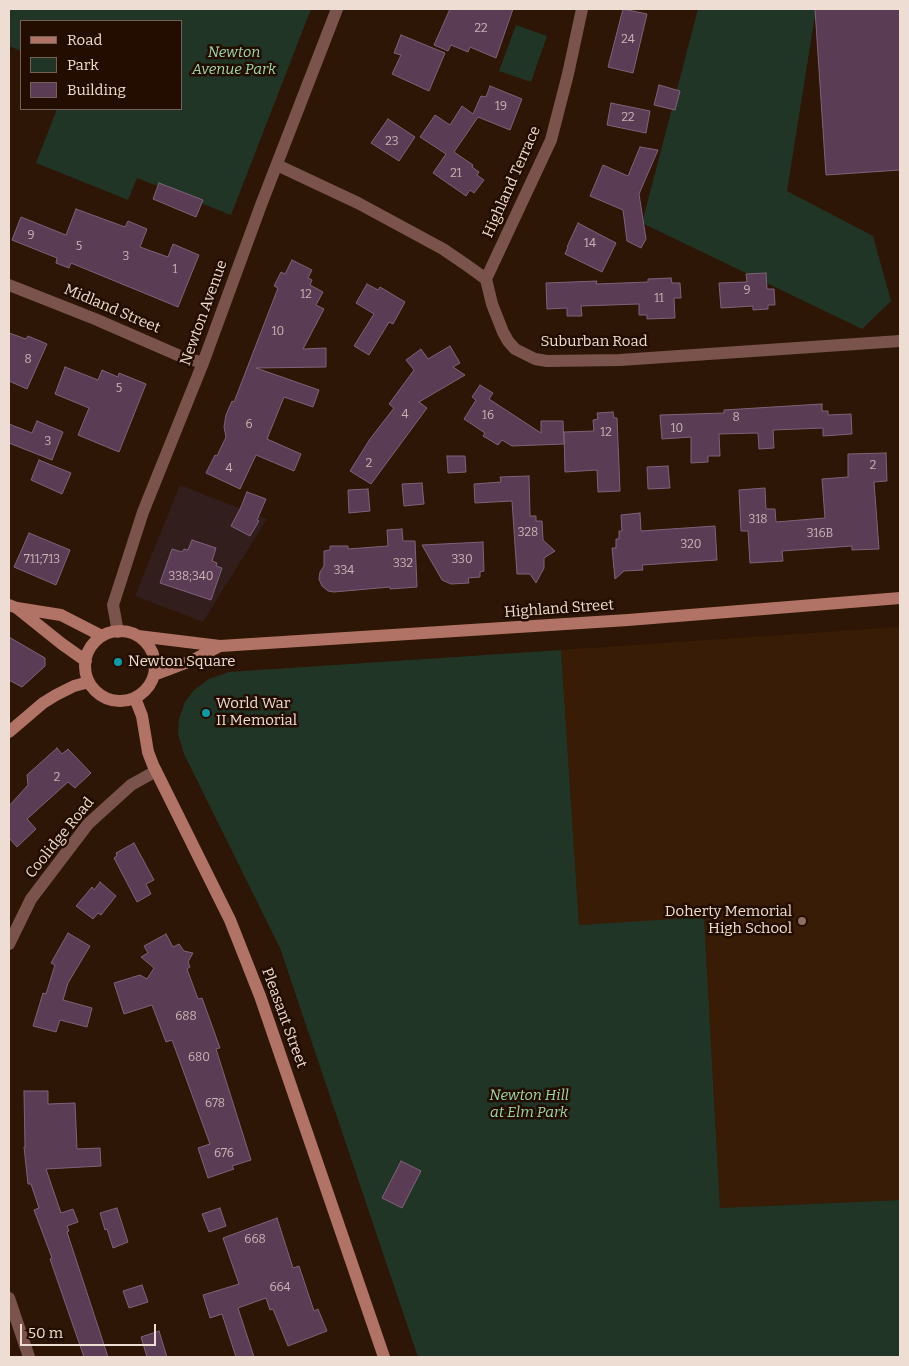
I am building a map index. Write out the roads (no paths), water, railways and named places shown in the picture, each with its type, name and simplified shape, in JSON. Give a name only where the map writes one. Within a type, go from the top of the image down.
[{"type":"main road","name":"Highland Street","points":[[138,636],[220,646],[628,620],[900,598]]},
{"type":"main road","points":[[13,607],[61,615],[102,636]]},
{"type":"main road","points":[[13,607],[86,661]]},
{"type":"main road","points":[[118,632],[128,632],[138,636],[149,646],[155,660],[154,675],[150,685],[135,698],[125,701],[104,697],[95,691],[89,682],[86,672],[86,661],[89,651],[102,636],[118,632]]},
{"type":"main road","name":"Highland Street","points":[[154,675],[191,661],[220,646]]},
{"type":"main road","points":[[9,732],[43,703],[74,686],[89,682]]},
{"type":"main road","name":"Pleasant Street","points":[[135,698],[145,730],[148,752],[230,920],[260,996],[384,1357]]},
{"type":"street","name":"Newton Avenue","points":[[118,632],[113,605],[121,577],[144,512],[203,364],[337,9]]},
{"type":"street","name":"Highland Terrace","points":[[486,279],[551,140],[582,9]]},
{"type":"street","points":[[277,165],[358,204],[442,249],[486,279]]},
{"type":"street","name":"Suburban Road","points":[[486,279],[492,304],[508,341],[524,355],[547,361],[620,360],[900,341]]},
{"type":"street","name":"Midland Street","points":[[9,285],[203,364]]},
{"type":"street","name":"Coolidge Road","points":[[9,944],[31,899],[88,824],[131,785],[156,771]]},
{"type":"street","points":[[9,1298],[29,1357]]},
{"type":"place","name":"Newton Square","points":[[118,662]]},
{"type":"place","name":"World War II Memorial","points":[[206,713]]},
{"type":"place","name":"Doherty Memorial High School","points":[[802,921]]},
{"type":"park label","name":"Newton Avenue Park","points":[[234,62]]},
{"type":"park label","name":"Newton Hill at Elm Park","points":[[529,1104]]}]
